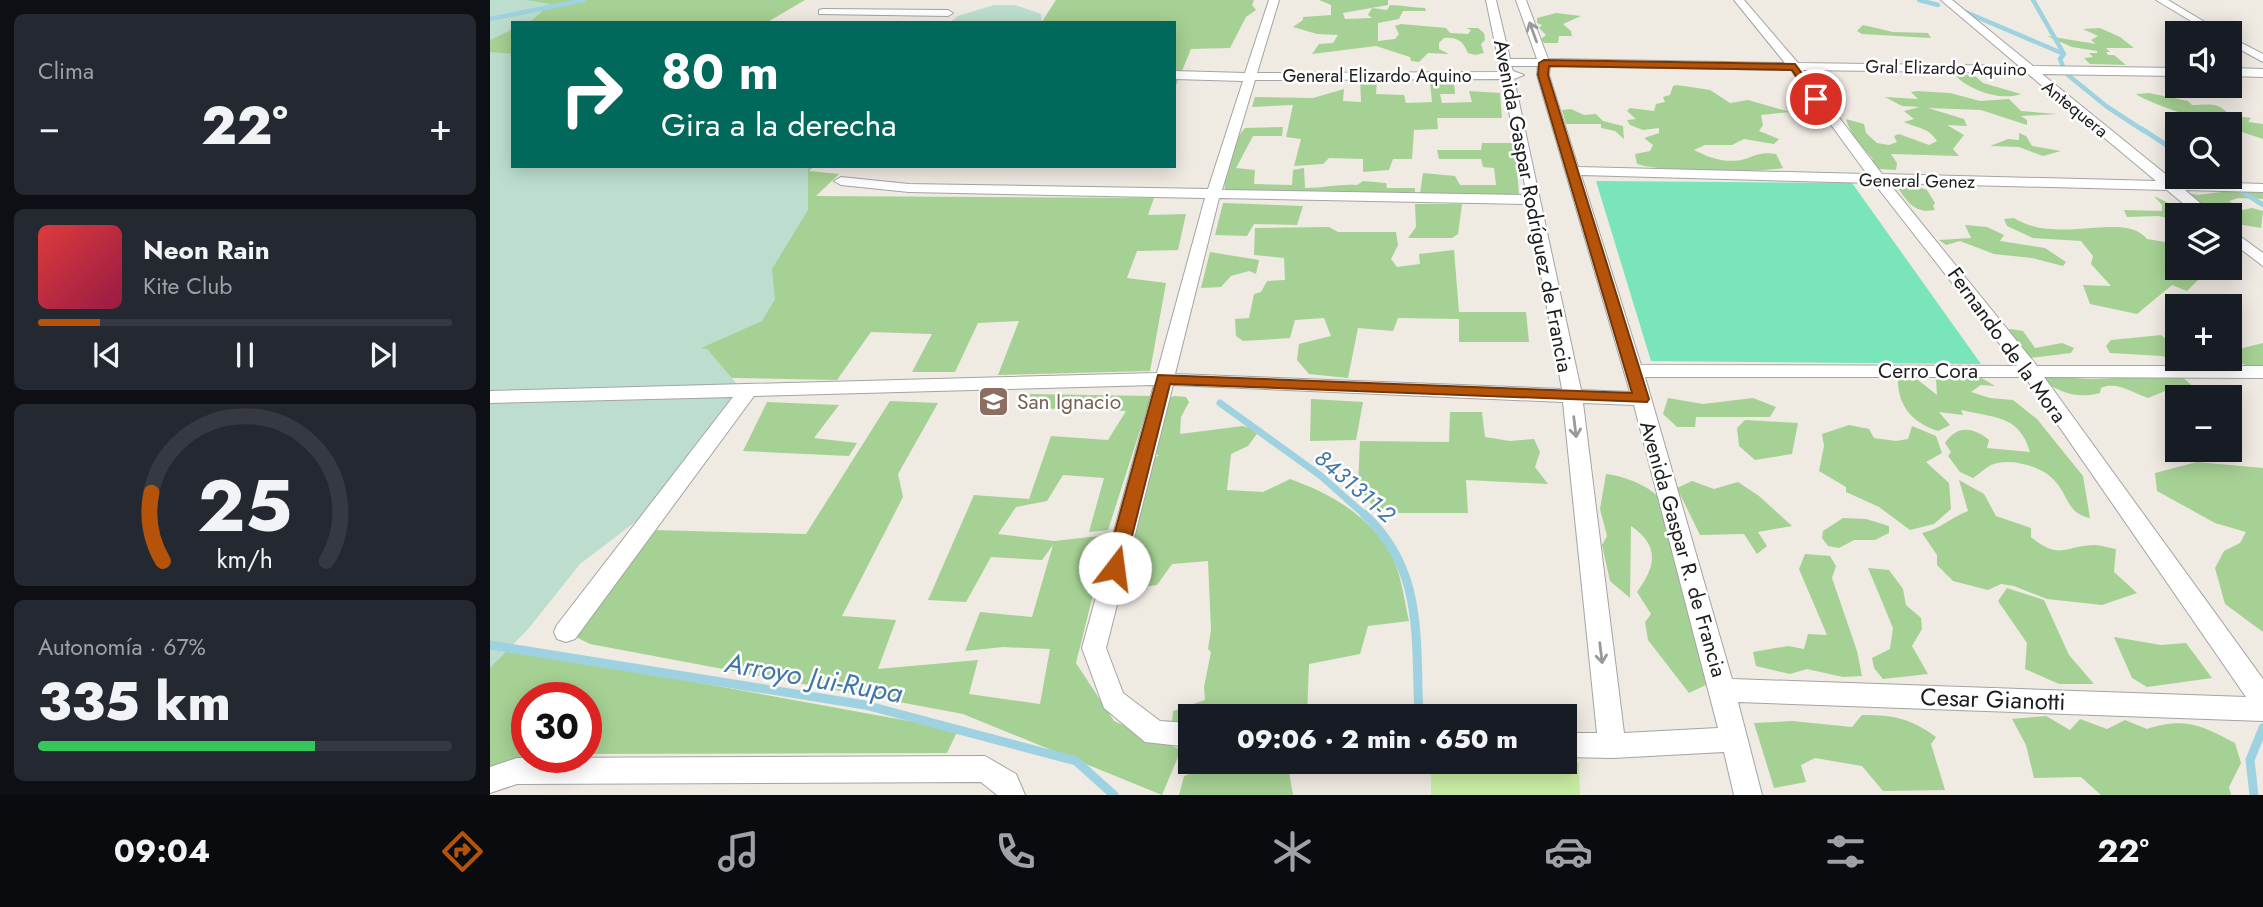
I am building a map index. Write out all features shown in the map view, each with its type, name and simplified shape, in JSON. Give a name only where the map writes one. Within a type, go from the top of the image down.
[{"type":"street","points":[[839,0],[819,15],[948,13]]},
{"type":"street","points":[[1178,734],[1154,733],[1113,700],[1094,649],[1213,195],[1275,0]]},
{"type":"street","name":"Avenida Gaspar Rodríguez de Francia","points":[[1491,0],[1535,200],[1572,394],[1612,746]]},
{"type":"street","name":"Avenida Gaspar Rodríguez de Francia","points":[[1521,0],[1544,69]]},
{"type":"street","name":"Fernando de la Mora","points":[[1739,0],[1795,67],[1837,127],[2030,370],[2062,420],[2263,700]]},
{"type":"street","name":"Antequera","points":[[1946,0],[2165,182]]},
{"type":"street","points":[[2161,0],[2197,21]]},
{"type":"street","points":[[2242,47],[2263,59]]},
{"type":"street","name":"Gral Elizardo Aquino","points":[[1544,69],[1795,67],[2165,72]]},
{"type":"street","name":"General Elizardo Aquino","points":[[1176,75],[1253,76],[1544,69]]},
{"type":"street","name":"Avenida Gaspar R. de Francia","points":[[1544,69],[1570,171],[1642,399],[1723,690],[1732,739],[1748,795]]},
{"type":"street","points":[[2242,72],[2263,73]]},
{"type":"street","name":"General Genez","points":[[1570,171],[2165,187]]},
{"type":"street","points":[[841,181],[908,188],[1535,200]]},
{"type":"street","name":"General Genez","points":[[2242,188],[2263,188]]},
{"type":"street","name":"Antequera","points":[[2174,189],[2191,203]]},
{"type":"street","points":[[2242,244],[2263,261]]},
{"type":"street","name":"Cerro Cora","points":[[1634,371],[2263,372]]},
{"type":"street","points":[[490,397],[1164,379],[1642,399]]},
{"type":"street","points":[[566,632],[749,389]]},
{"type":"street","name":"Cesar Gianotti","points":[[1723,690],[2263,709]]},
{"type":"street","points":[[1577,745],[1612,746],[1732,739]]},
{"type":"street","points":[[490,780],[517,772],[985,769],[1006,783],[1011,795]]},
{"type":"green space","points":[[490,0],[805,0],[769,21],[511,21],[511,119],[490,119]]},
{"type":"green space","points":[[490,0],[527,0],[550,4],[531,21],[511,21],[511,30],[490,40]]},
{"type":"green space","points":[[1056,0],[1254,0],[1252,5],[1256,10],[1246,17],[1230,48],[1191,49],[1176,85],[1176,21],[1042,21]]},
{"type":"green space","points":[[1319,0],[1388,0],[1388,5],[1343,13],[1345,19],[1372,18],[1368,15],[1372,8],[1387,10],[1390,5],[1425,8],[1426,11],[1403,11],[1399,19],[1378,23],[1378,41],[1395,39],[1399,34],[1395,26],[1401,24],[1446,28],[1450,33],[1468,34],[1471,30],[1466,28],[1478,28],[1484,33],[1485,40],[1481,44],[1484,53],[1468,53],[1464,45],[1456,39],[1444,38],[1439,43],[1439,49],[1449,54],[1428,53],[1419,62],[1376,46],[1312,54],[1319,44],[1333,43],[1338,35],[1317,34],[1293,27],[1303,20],[1303,17],[1331,15],[1331,5]]},
{"type":"green space","points":[[994,5],[1015,5],[1041,14],[1042,21],[952,21],[958,16]]},
{"type":"green space","points":[[1556,13],[1581,16],[1563,24],[1571,31],[1572,36],[1559,36],[1558,43],[1544,43],[1541,39],[1546,35],[1539,28],[1542,25],[1537,23],[1537,18]]},
{"type":"green space","points":[[1863,25],[1893,32],[1928,33],[1931,38],[1862,34],[1857,31]]},
{"type":"green space","points":[[2100,28],[2120,37],[2134,48],[2106,48],[2110,52],[2106,52],[2108,55],[2114,55],[2126,65],[2090,64],[2084,58],[2093,57],[2089,53],[2097,51],[2072,47],[2047,36],[2096,44],[2091,40],[2098,36],[2083,29]]},
{"type":"green space","points":[[490,52],[511,54],[511,168],[808,168],[808,210],[772,269],[775,299],[762,321],[701,348],[707,349],[743,391],[668,497],[580,564],[529,628],[490,668]]},
{"type":"green space","points":[[1956,76],[1975,76],[1983,83],[2021,94],[2005,96],[1987,93],[1969,86]]},
{"type":"green space","points":[[1360,79],[1377,79],[1376,94],[1404,95],[1406,103],[1432,102],[1430,82],[1454,83],[1455,94],[1440,94],[1442,103],[1472,102],[1469,91],[1500,93],[1502,118],[1437,118],[1438,129],[1414,130],[1412,159],[1393,159],[1389,170],[1363,172],[1363,159],[1329,158],[1323,164],[1294,166],[1301,139],[1286,137],[1293,105],[1252,107],[1255,97],[1313,98],[1344,89],[1343,101],[1361,102]]},
{"type":"green space","points":[[1673,86],[1710,90],[1730,103],[1748,100],[1790,112],[1761,115],[1763,125],[1759,131],[1779,139],[1774,144],[1744,139],[1732,145],[1705,145],[1694,150],[1727,161],[1768,153],[1776,154],[1783,168],[1709,171],[1666,169],[1637,164],[1635,154],[1650,151],[1653,145],[1644,138],[1659,133],[1659,128],[1643,130],[1630,125],[1627,120],[1636,119],[1627,111],[1630,108],[1654,111],[1656,104],[1665,102],[1663,97],[1670,95]]},
{"type":"green space","points":[[1911,92],[1950,93],[1980,101],[2009,99],[2021,111],[2057,114],[2021,116],[2027,120],[2027,125],[1981,110],[1928,108],[1964,119],[1967,126],[1947,125],[1964,135],[1953,149],[1959,156],[1891,154],[1897,163],[1896,170],[1878,169],[1869,162],[1873,159],[1853,135],[1846,119],[1864,124],[1866,133],[1877,143],[1889,145],[1897,142],[1894,136],[1899,134],[1929,145],[1937,141],[1930,133],[1904,122],[1914,119],[1904,111],[1920,107],[1902,106],[1885,97],[1918,99]]},
{"type":"green space","points":[[2149,93],[2188,101],[2192,105],[2208,104],[2226,112],[2179,112],[2136,94]]},
{"type":"green space","points":[[1571,109],[1584,115],[1596,114],[1603,121],[1623,126],[1624,139],[1615,131],[1601,128],[1601,124],[1566,124],[1562,110]]},
{"type":"green space","points":[[2242,117],[2251,118],[2248,122],[2263,124],[2263,139],[2242,132]]},
{"type":"green space","points":[[490,121],[511,162],[511,168],[812,168],[809,171],[839,174],[816,196],[1154,198],[1148,215],[1186,214],[1178,250],[1137,251],[1127,278],[1166,283],[1150,371],[998,375],[1019,321],[978,323],[955,372],[912,372],[932,334],[871,332],[837,380],[681,377],[559,335]]},
{"type":"green space","points":[[1283,127],[1282,136],[1253,136],[1236,168],[1255,170],[1254,184],[1292,185],[1293,170],[1304,168],[1305,188],[1357,185],[1363,181],[1386,183],[1387,188],[1415,188],[1415,195],[1225,191],[1229,158],[1245,128]]},
{"type":"green space","points":[[2019,133],[2026,136],[2032,146],[2061,151],[2043,156],[2019,147],[1990,146],[2008,139],[2019,140]]},
{"type":"green space","points":[[1482,143],[1515,143],[1519,195],[1420,194],[1423,173],[1455,176],[1460,185],[1496,185],[1494,168],[1483,167],[1481,159],[1439,159],[1437,150],[1481,150]]},
{"type":"green space","points":[[1596,181],[1852,183],[1981,364],[1651,361]]},
{"type":"green space","points":[[1912,185],[1927,190],[1935,203],[1935,210],[1918,209],[1898,188]]},
{"type":"green space","points":[[2245,189],[2263,192],[2263,199],[2238,198],[2229,201],[2232,203],[2200,203],[2187,193],[2198,195]]},
{"type":"green space","points":[[2154,196],[2169,203],[2165,203],[2165,218],[2127,217],[2124,210],[2162,211],[2162,205]]},
{"type":"green space","points":[[1223,203],[1303,206],[1297,225],[1254,224],[1247,236],[1215,235]]},
{"type":"green space","points":[[1415,204],[1462,204],[1458,234],[1452,238],[1408,238],[1416,227]]},
{"type":"green space","points":[[2252,208],[2263,211],[2261,228],[2242,225],[2242,209]]},
{"type":"green space","points":[[2014,218],[2031,226],[2050,229],[2123,227],[2137,231],[2147,239],[2165,242],[2165,280],[2198,280],[2187,291],[2172,285],[2137,314],[2090,304],[2083,285],[2111,286],[2091,264],[2093,256],[2081,241],[2033,238],[2007,226],[2004,219]]},
{"type":"green space","points":[[1965,225],[1987,227],[2004,235],[2000,241],[2045,248],[2066,262],[2063,266],[2032,258],[1994,254],[1960,241],[1946,245],[1939,240],[1971,238]]},
{"type":"green space","points":[[1329,227],[1338,232],[1396,232],[1398,245],[1391,259],[1397,267],[1420,264],[1419,254],[1454,250],[1459,312],[1526,312],[1529,342],[1459,342],[1459,319],[1398,318],[1393,331],[1358,328],[1348,378],[1309,374],[1297,360],[1299,344],[1331,336],[1324,318],[1295,320],[1290,338],[1243,341],[1236,336],[1235,319],[1249,318],[1254,294],[1261,292],[1267,281],[1285,280],[1284,258],[1254,255],[1255,228]]},
{"type":"green space","points":[[1210,252],[1259,260],[1256,274],[1249,271],[1231,276],[1221,287],[1201,288]]},
{"type":"green space","points":[[1997,331],[2023,331],[2035,348],[2062,343],[2074,348],[2071,353],[2021,359],[2010,356],[1992,337]]},
{"type":"green space","points":[[2161,335],[2165,338],[2165,357],[2110,353],[2106,346],[2111,340]]},
{"type":"green space","points":[[2263,343],[2263,367],[2242,364],[2242,348]]},
{"type":"green space","points":[[1970,371],[1995,386],[1981,385],[1971,392],[1990,398],[2013,400],[2037,419],[2083,476],[2090,518],[2076,512],[2054,480],[2033,467],[1998,463],[1973,478],[1960,472],[1948,456],[1951,452],[1945,443],[1955,433],[1966,430],[1977,432],[1989,440],[1987,448],[2030,452],[2025,440],[2012,424],[1961,410],[1963,415],[1939,412],[1950,425],[1938,431],[1915,419],[1904,406],[1898,380],[1918,380],[1937,395],[1936,380]]},
{"type":"green space","points":[[2048,375],[2092,379],[2182,377],[2191,385],[2165,385],[2165,391],[2148,398],[2113,386],[2101,388],[2100,393],[2092,395],[2076,395],[2054,388],[2041,378]]},
{"type":"green space","points":[[1030,394],[1151,396],[1108,530],[1089,532],[1104,478],[1063,475],[1047,501],[1016,507],[998,534],[1054,541],[1108,535],[1076,663],[1114,721],[1178,749],[1178,757],[1162,795],[963,714],[590,644],[566,632],[653,530],[806,534],[890,401],[938,403],[898,474],[903,497],[842,616],[896,620],[878,669],[978,660],[969,694],[1040,704],[1050,649],[1003,647],[965,651],[980,612],[1032,617],[1053,545],[1042,560],[991,557],[966,602],[928,600],[974,495],[1029,499],[1051,436],[1108,440],[1126,411],[1028,408]]},
{"type":"green space","points":[[1174,396],[1186,397],[1189,402],[1181,417],[1180,434],[1243,426],[1259,431],[1248,446],[1231,454],[1227,490],[1263,492],[1290,479],[1305,485],[1333,498],[1359,516],[1381,539],[1394,560],[1409,621],[1368,626],[1360,654],[1309,664],[1307,704],[1193,704],[1205,700],[1204,687],[1211,652],[1208,649],[1211,630],[1208,561],[1172,564],[1157,585],[1121,590],[1152,457],[1159,456],[1146,449],[1164,400]]},
{"type":"green space","points":[[1668,398],[1703,404],[1753,398],[1776,407],[1770,417],[1696,417],[1695,427],[1677,427],[1663,414]]},
{"type":"green space","points":[[1311,399],[1363,402],[1356,440],[1310,441]]},
{"type":"green space","points":[[767,402],[839,405],[814,438],[857,443],[849,456],[743,451]]},
{"type":"green space","points":[[1450,412],[1482,412],[1485,437],[1510,441],[1534,439],[1540,452],[1535,467],[1548,484],[1466,480],[1468,513],[1398,513],[1375,509],[1358,486],[1360,441],[1449,442]]},
{"type":"green space","points":[[1745,420],[1798,423],[1792,454],[1755,460],[1739,446],[1737,428]]},
{"type":"green space","points":[[1849,425],[1869,429],[1874,438],[1896,441],[1908,439],[1912,426],[1936,436],[1942,453],[1926,462],[1949,483],[1951,509],[1934,524],[1910,530],[1879,507],[1846,492],[1846,487],[1819,471],[1824,446],[1822,434]]},
{"type":"green space","points":[[2197,462],[2263,468],[2263,632],[2225,604],[2215,568],[2224,551],[2240,543],[2246,532],[2215,523],[2157,491],[2155,473]]},
{"type":"green space","points":[[1606,474],[1630,480],[1653,492],[1664,504],[1673,523],[1694,588],[1683,596],[1690,605],[1708,684],[1689,693],[1648,640],[1645,622],[1651,614],[1637,592],[1651,565],[1651,549],[1647,541],[1631,526],[1630,598],[1610,581],[1602,545],[1607,536],[1600,509]]},
{"type":"green space","points":[[1959,480],[1984,494],[1996,516],[2031,528],[2031,537],[2049,549],[2062,550],[2094,545],[2116,549],[2114,572],[2137,593],[2102,605],[2047,599],[2014,586],[2001,584],[1988,590],[1953,581],[1937,565],[1937,555],[1922,533],[1968,511]]},
{"type":"green space","points":[[1692,481],[1714,489],[1738,482],[1759,496],[1792,526],[1758,532],[1767,546],[1757,554],[1744,534],[1700,535],[1677,488]]},
{"type":"green space","points":[[1843,518],[1866,519],[1889,526],[1889,533],[1875,540],[1854,540],[1839,548],[1828,546],[1822,538],[1823,531]]},
{"type":"green space","points":[[1805,554],[1830,556],[1836,566],[1832,578],[1857,651],[1862,676],[1843,677],[1807,669],[1790,674],[1756,666],[1753,652],[1788,646],[1804,649],[1808,634],[1827,635],[1799,569]]},
{"type":"green space","points":[[1868,568],[1889,570],[1903,589],[1906,605],[1921,618],[1922,629],[1912,646],[1928,674],[1883,679],[1874,668],[1872,658],[1890,649],[1893,628]]},
{"type":"green space","points":[[2007,588],[2044,600],[2069,655],[2094,684],[2059,684],[2025,669],[2027,643],[1998,601]]},
{"type":"green space","points":[[2114,637],[2161,645],[2186,643],[2212,678],[2147,687],[2132,678]]},
{"type":"green space","points":[[490,645],[958,730],[947,753],[602,754],[602,682],[511,682],[511,765],[490,772]]},
{"type":"green space","points":[[1178,709],[1178,735],[1171,735],[1173,711]]},
{"type":"green space","points":[[1862,715],[1901,719],[1936,737],[1931,744],[1945,790],[1883,791],[1862,766],[1815,758],[1801,765],[1806,782],[1774,788],[1754,723],[1792,721],[1852,727]]},
{"type":"green space","points":[[2046,716],[2070,730],[2080,719],[2107,729],[2125,720],[2147,729],[2182,723],[2202,727],[2235,743],[2241,763],[2229,787],[2231,795],[2101,795],[2081,777],[2034,778],[2026,745],[2012,719]]},
{"type":"green space","points":[[1577,762],[1580,795],[1431,795],[1431,774],[1577,774]]},
{"type":"green space","points":[[1289,774],[1293,795],[1179,795],[1184,776]]},
{"type":"waterway","name":"Arroyo Jui-Rupa","points":[[490,19],[584,0]]},
{"type":"waterway","points":[[1919,0],[1938,5]]},
{"type":"waterway","points":[[2033,0],[2064,54]]},
{"type":"waterway","points":[[1963,11],[2064,54]]},
{"type":"waterway","points":[[2064,54],[2060,59],[2064,69]]},
{"type":"waterway","points":[[2068,75],[2106,106],[2144,131]]},
{"type":"waterway","points":[[2142,129],[2165,144]]},
{"type":"waterway","points":[[2238,189],[2263,205]]},
{"type":"waterway","name":"8431311-2","points":[[1220,403],[1321,476],[1365,515]]},
{"type":"waterway","name":"8431311-2","points":[[1365,515],[1384,536],[1398,558],[1407,582],[1416,633],[1419,704]]},
{"type":"waterway","name":"Arroyo Jui-Rupa","points":[[490,645],[865,705],[1076,761],[1114,795]]},
{"type":"waterway","points":[[2254,795],[2250,760],[2263,728]]},
{"type":"place","name":"San Ignacio","points":[[994,402]]},
{"type":"route","points":[[1115,568],[1164,379],[1642,399],[1570,171],[1543,75],[1544,63],[1795,67],[1816,99]]}]
